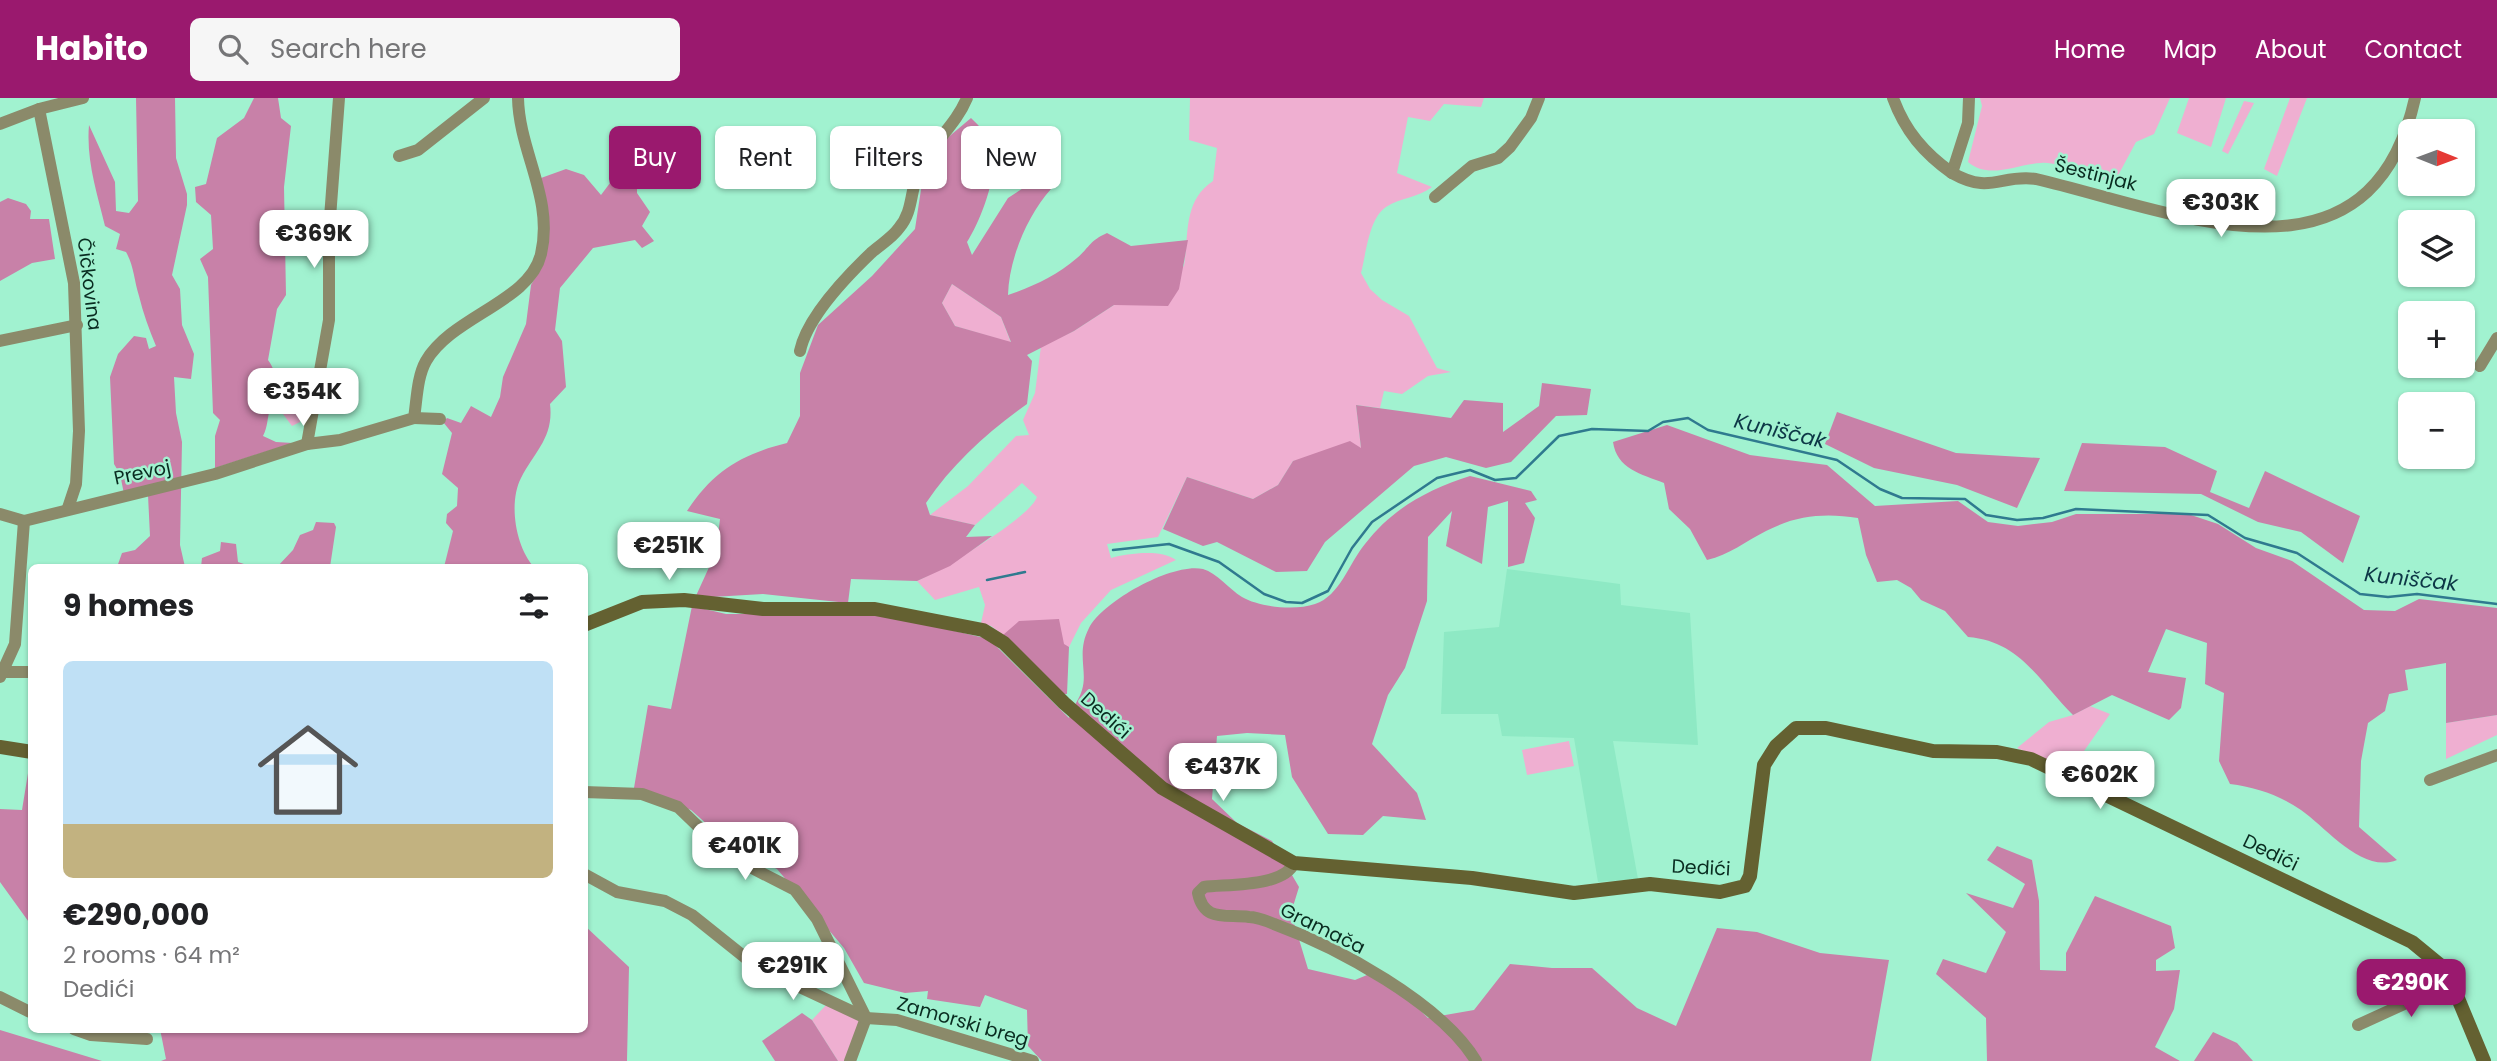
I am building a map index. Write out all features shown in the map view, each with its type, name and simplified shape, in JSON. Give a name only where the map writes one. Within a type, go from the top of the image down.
[{"type":"street","points":[[0,124],[39,109],[83,98]]},
{"type":"street","points":[[307,444],[329,320],[329,231],[339,98]]},
{"type":"street","points":[[399,156],[418,150],[484,98]]},
{"type":"street","points":[[414,418],[422,372],[431,354],[458,328],[527,282],[541,256],[542,198],[520,121],[518,98]]},
{"type":"street","points":[[800,351],[807,329],[815,317],[861,264],[902,225],[923,163],[935,143],[955,123],[967,98]]},
{"type":"street","points":[[1435,197],[1472,166],[1498,158],[1510,147],[1531,118],[1539,98]]},
{"type":"street","name":"Šestinjak","points":[[1893,98],[1910,134],[1933,160],[1952,173],[1978,184],[2019,178],[2036,179],[2170,212],[2243,226],[2299,225],[2343,210],[2377,184],[2402,142],[2415,98]]},
{"type":"street","points":[[1952,173],[1968,123],[1969,98]]},
{"type":"street","name":"Čičkovina","points":[[39,109],[74,283],[79,431],[76,484],[68,508]]},
{"type":"street","points":[[0,341],[77,325]]},
{"type":"street","points":[[2480,366],[2497,338]]},
{"type":"street","name":"Prevoj","points":[[24,521],[55,515],[68,508],[215,474],[307,444],[340,440],[414,418],[440,419]]},
{"type":"street","points":[[0,514],[24,521],[15,645],[2,675]]},
{"type":"street","name":"Dedići","points":[[588,623],[616,610],[667,600],[763,609],[875,609],[983,630],[995,636],[1083,720],[1162,789],[1294,863],[1472,878],[1574,893],[1650,884],[1733,891],[1745,886],[1750,876],[1764,765],[1769,756],[1796,728],[1826,728],[1933,751],[1997,752],[2031,759],[2412,942],[2440,965],[2484,1061]]},
{"type":"street","points":[[2,675],[28,672]]},
{"type":"street","points":[[0,747],[28,751]]},
{"type":"street","points":[[2430,780],[2497,755]]},
{"type":"street","points":[[588,792],[642,794],[678,807],[707,835],[752,868],[796,890],[817,919],[866,1017],[850,1061]]},
{"type":"street","name":"Gramača","points":[[1294,863],[1285,874],[1261,882],[1204,887],[1198,893],[1200,903],[1207,913],[1225,917],[1250,917],[1286,929],[1383,978],[1448,1026],[1476,1061]]},
{"type":"street","name":"Zamorski breg","points":[[588,876],[617,892],[665,901],[692,915],[757,967],[866,1017],[897,1020],[1033,1061]]},
{"type":"street","points":[[2358,1024],[2450,983]]},
{"type":"street","points":[[0,998],[28,1011]]},
{"type":"street","points":[[85,1033],[147,1040]]},
{"type":"shaded area","points":[[136,98],[175,98],[176,158],[187,194],[187,205],[172,275],[180,289],[182,325],[194,354],[191,379],[174,377],[176,413],[182,442],[180,545],[184,564],[118,564],[122,553],[135,550],[150,536],[148,495],[125,499],[120,474],[114,464],[110,377],[118,354],[134,336],[146,338],[149,349],[156,346],[142,309],[129,257],[126,252],[116,249],[120,234],[105,226],[91,164],[89,125],[115,182],[116,211],[129,213],[138,201]]},
{"type":"shaded area","points":[[254,98],[278,98],[281,118],[291,126],[284,187],[286,295],[277,309],[268,360],[274,372],[275,384],[263,436],[276,442],[293,443],[215,468],[215,436],[220,420],[213,413],[208,277],[200,259],[213,249],[211,215],[196,202],[195,187],[206,184],[217,138],[244,118]]},
{"type":"shaded area","points":[[1190,98],[1484,98],[1481,107],[1444,104],[1430,121],[1408,117],[1397,173],[1432,187],[1380,212],[1372,228],[1361,273],[1370,289],[1382,300],[1409,316],[1437,368],[1451,372],[1428,376],[1402,394],[1384,391],[1380,408],[1356,405],[1361,448],[1293,461],[1278,485],[1253,499],[1187,477],[1158,537],[1107,544],[1111,558],[1154,553],[1176,560],[1111,590],[1081,623],[1069,647],[1003,635],[991,626],[981,623],[985,605],[979,587],[935,600],[917,581],[1002,530],[1031,506],[1037,497],[1022,483],[975,525],[930,515],[968,486],[1016,436],[1029,435],[1023,420],[1035,393],[1041,346],[1074,331],[1114,305],[1135,305],[1184,266],[1192,208],[1203,189],[1213,181],[1217,148],[1189,140]]},
{"type":"shaded area","points":[[1980,98],[2170,98],[2154,134],[2136,142],[2114,183],[2048,163],[1985,170],[1968,162],[1982,106]]},
{"type":"shaded area","points":[[2189,98],[2226,98],[2211,147],[2177,133]]},
{"type":"shaded area","points":[[2290,98],[2307,98],[2277,176],[2264,169]]},
{"type":"shaded area","points":[[2244,101],[2254,103],[2228,154],[2222,151]]},
{"type":"shaded area","points":[[971,118],[978,126],[962,126]]},
{"type":"shaded area","points":[[961,126],[961,189],[989,189],[978,221],[967,242],[972,255],[1008,198],[1022,189],[1051,189],[1034,212],[1021,239],[1012,267],[1008,295],[1061,270],[1107,233],[1131,246],[1188,240],[1179,289],[1168,306],[1114,305],[1074,331],[1027,355],[1032,361],[1027,404],[972,449],[926,503],[930,515],[975,525],[966,537],[992,536],[950,566],[917,581],[851,579],[848,603],[763,594],[695,598],[716,552],[720,519],[687,511],[707,485],[730,466],[756,453],[787,443],[800,416],[800,373],[818,325],[872,276],[915,229],[921,189],[947,189],[947,138]],"holes":[[[952,284],[1001,317],[1011,342],[955,326],[942,303]]]},
{"type":"shaded area","points":[[566,169],[584,175],[601,195],[609,184],[609,189],[637,189],[650,212],[642,226],[654,241],[642,248],[635,240],[593,248],[560,288],[555,330],[562,341],[566,387],[550,404],[546,435],[521,478],[515,500],[519,537],[532,564],[445,564],[453,531],[446,523],[447,514],[457,506],[458,488],[442,474],[452,433],[443,422],[447,418],[461,423],[471,406],[491,417],[500,397],[503,377],[526,324],[531,285],[544,262],[541,178]]},
{"type":"shaded area","points":[[8,198],[26,204],[31,211],[30,219],[49,219],[55,259],[32,263],[0,281],[0,202]]},
{"type":"shaded area","points":[[952,284],[1001,317],[1011,343],[955,326],[942,303]]},
{"type":"shaded area","points":[[1542,383],[1591,389],[1587,415],[1556,416],[1511,462],[1486,468],[1446,457],[1414,466],[1325,542],[1307,571],[1276,572],[1217,542],[1203,546],[1163,529],[1187,477],[1253,499],[1278,485],[1293,461],[1350,441],[1361,448],[1356,405],[1451,418],[1464,400],[1503,403],[1503,432],[1539,406]]},
{"type":"shaded area","points":[[301,390],[306,392],[307,397],[299,406],[300,422],[292,426],[283,414],[285,397]]},
{"type":"shaded area","points":[[1837,412],[1956,453],[2040,458],[2017,508],[1957,485],[1874,468],[1825,444]]},
{"type":"shaded area","points":[[1667,425],[1750,455],[1827,465],[1875,506],[1958,501],[1988,522],[2018,526],[2052,522],[2076,514],[2188,514],[2218,524],[2256,548],[2292,561],[2364,610],[2395,611],[2419,599],[2497,608],[2497,715],[2446,723],[2446,663],[2405,670],[2408,690],[2389,694],[2385,711],[2368,723],[2361,761],[2359,827],[2397,860],[2384,863],[2371,861],[2346,847],[2301,810],[2284,800],[2258,790],[2230,784],[2219,761],[2224,693],[2205,684],[2207,643],[2166,629],[2148,672],[2186,678],[2181,708],[2169,720],[2112,695],[2073,715],[2039,676],[2015,654],[1986,640],[1968,637],[1945,611],[1921,600],[1911,588],[1897,580],[1877,582],[1866,555],[1858,518],[1823,516],[1789,522],[1766,531],[1723,555],[1707,560],[1690,529],[1669,509],[1664,483],[1631,469],[1619,459],[1615,451],[1613,442]]},
{"type":"shaded area","points":[[2082,443],[2165,447],[2217,471],[2210,492],[2249,508],[2265,471],[2360,516],[2343,563],[2301,532],[2258,522],[2201,494],[2064,491]]},
{"type":"shaded area","points":[[1470,476],[1531,491],[1537,500],[1525,503],[1535,518],[1524,563],[1508,567],[1508,501],[1488,507],[1482,564],[1446,546],[1452,511],[1428,537],[1427,601],[1405,668],[1388,695],[1372,744],[1417,793],[1426,820],[1383,816],[1363,835],[1328,834],[1292,777],[1285,735],[1247,733],[1217,736],[1212,799],[1237,823],[1272,841],[1299,887],[1291,913],[1308,969],[1355,980],[1379,970],[1428,1018],[1474,1010],[1510,964],[1592,968],[1637,1008],[1676,1026],[1717,928],[1757,932],[1820,953],[1889,960],[1871,1061],[1042,1061],[1028,1046],[1027,1010],[985,995],[980,1007],[927,999],[928,991],[905,993],[864,983],[844,948],[777,869],[737,851],[691,810],[634,788],[648,705],[671,709],[692,606],[726,614],[882,614],[989,639],[1069,718],[1082,690],[1085,637],[1097,617],[1123,596],[1157,577],[1190,568],[1208,571],[1242,597],[1258,603],[1277,607],[1315,604],[1324,600],[1338,587],[1365,544],[1399,510],[1439,487]]},
{"type":"shaded area","points":[[316,522],[334,523],[336,527],[330,564],[280,564],[293,550],[300,535],[313,530]]},
{"type":"shaded area","points":[[221,542],[236,544],[238,562],[244,564],[201,564],[202,558],[220,551]]},
{"type":"shaded area","points":[[1507,569],[1620,584],[1621,605],[1690,613],[1698,745],[1613,741],[1638,879],[1598,882],[1574,738],[1502,736],[1498,714],[1441,714],[1444,632],[1499,627]]},
{"type":"shaded area","points":[[1059,619],[1064,644],[1069,647],[1067,694],[1061,694],[1003,635],[1019,621]]},
{"type":"shaded area","points":[[2090,706],[2110,714],[2070,771],[2017,748],[2049,722],[2073,715]]},
{"type":"shaded area","points":[[2497,715],[2497,735],[2446,759],[2446,723]]},
{"type":"shaded area","points":[[1569,741],[1574,766],[1527,775],[1522,750]]},
{"type":"shaded area","points":[[28,773],[28,921],[0,882],[0,809],[22,810]]},
{"type":"shaded area","points":[[1997,846],[2032,860],[2039,901],[2040,970],[2066,971],[2066,953],[2095,896],[2171,926],[2175,948],[2156,960],[2156,971],[2180,970],[2174,1009],[2155,1047],[2180,1061],[1987,1061],[1986,1018],[1936,974],[1943,959],[1986,973],[2006,932],[1966,893],[2013,908],[2025,884],[1987,860]]},
{"type":"shaded area","points":[[588,929],[629,967],[627,1061],[161,1061],[166,1059],[161,1033],[588,1033]]},
{"type":"shaded area","points":[[827,1004],[861,1019],[846,1061],[838,1061],[812,1020]]},
{"type":"shaded area","points":[[802,1013],[812,1020],[838,1061],[775,1061],[762,1041]]},
{"type":"shaded area","points":[[0,1030],[102,1061],[0,1061]]},
{"type":"shaded area","points":[[2213,1032],[2237,1043],[2253,1061],[2194,1061]]},
{"type":"waterway","name":"Kuniščak","points":[[1113,550],[1169,544],[1219,562],[1264,594],[1286,602],[1302,603],[1328,591],[1352,548],[1372,522],[1437,478],[1470,470],[1495,480],[1516,478],[1559,436],[1592,429],[1648,431],[1663,422],[1688,418],[1708,430],[1837,460],[1880,489],[1902,498],[1965,499],[1986,515],[2017,520],[2043,518],[2076,509],[2208,515],[2245,538],[2297,553],[2360,594],[2388,597],[2417,594],[2497,604]]},
{"type":"waterway","name":"Kuniščak","points":[[987,580],[1025,572]]}]
